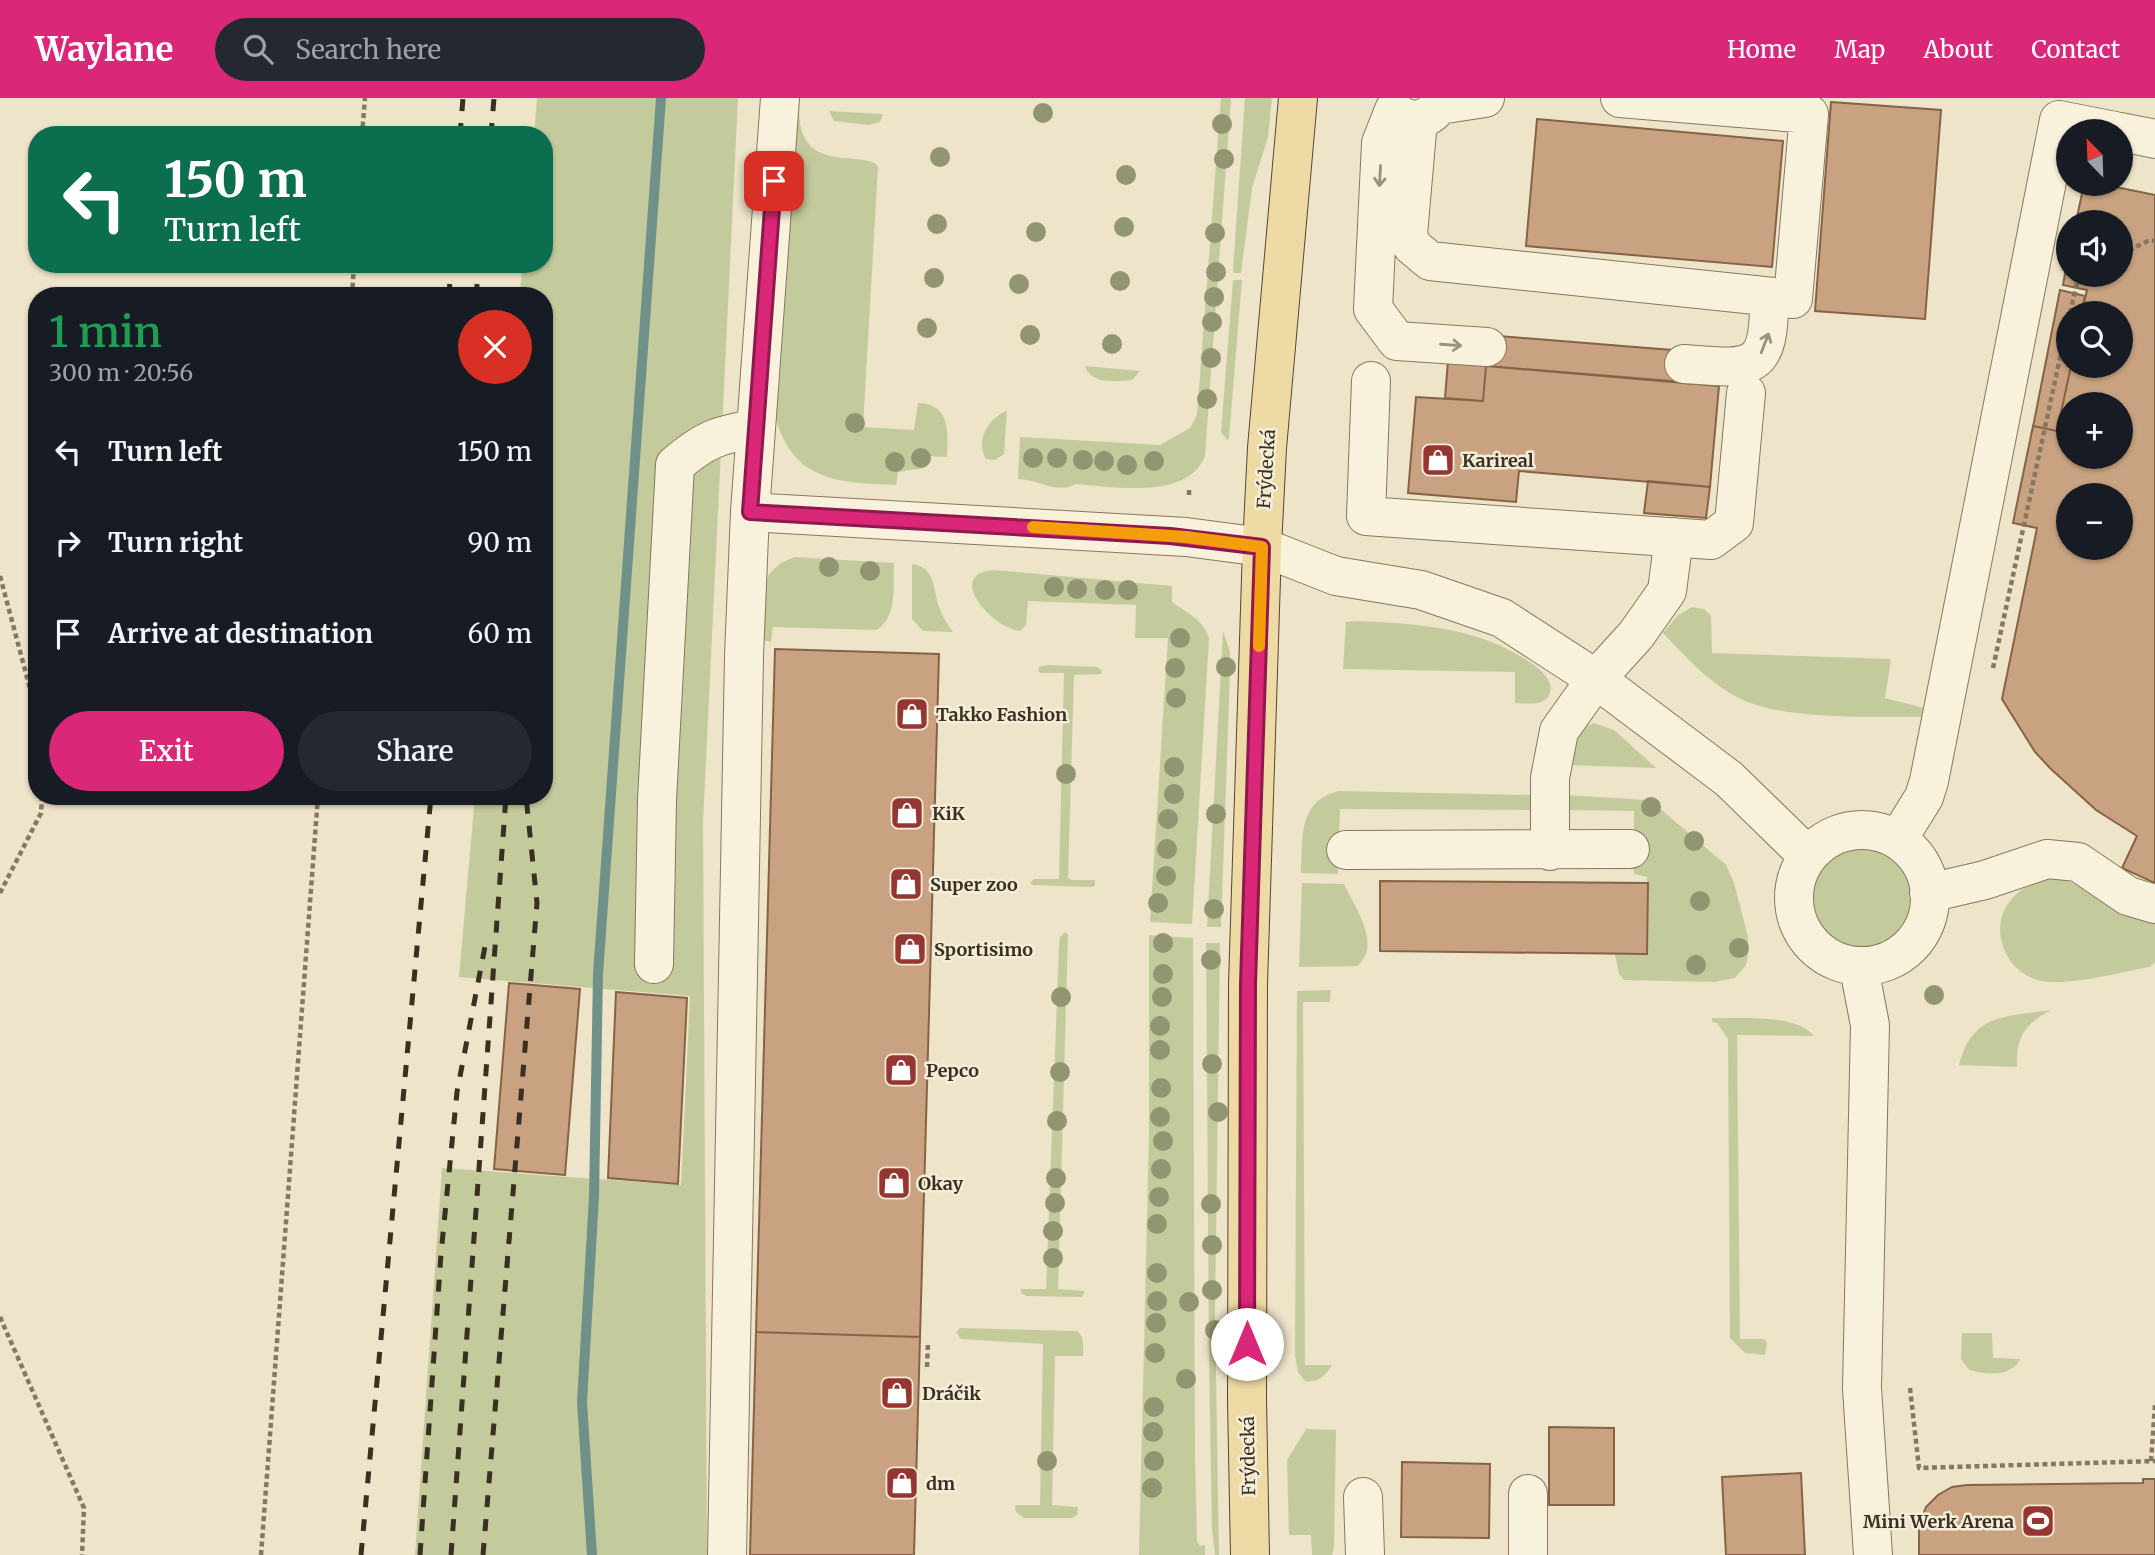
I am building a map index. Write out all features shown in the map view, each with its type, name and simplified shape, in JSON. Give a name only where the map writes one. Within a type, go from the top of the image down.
[{"type":"main road","name":"Frýdecká","points":[[1250,1555],[1247,1400],[1248,998],[1262,547],[1267,448],[1298,98]]},
{"type":"lane","points":[[727,1555],[744,656],[750,512],[780,98]]},
{"type":"lane","points":[[1485,98],[1416,106],[1381,143],[1373,309],[1397,341],[1487,347]]},
{"type":"lane","points":[[1416,106],[1408,234],[1412,246],[1430,261],[1793,299],[1809,114],[1620,98]]},
{"type":"lane","points":[[2133,134],[2155,139]]},
{"type":"lane","points":[[1898,839],[1924,797],[1929,781],[2056,135]]},
{"type":"lane","points":[[1684,364],[1729,367],[1750,363],[1763,352],[1770,329],[1769,298]]},
{"type":"lane","points":[[1371,382],[1366,516],[1711,540],[1734,523],[1746,393]]},
{"type":"lane","points":[[654,964],[657,800],[675,465],[698,445],[731,433],[756,429]]},
{"type":"lane","points":[[750,512],[1164,536],[1262,547],[1336,576],[1421,590],[1502,618],[1596,679],[1730,779],[1808,856]]},
{"type":"lane","points":[[1550,851],[1550,778],[1559,731],[1596,679],[1636,635],[1667,590],[1674,537]]},
{"type":"lane","points":[[1874,830],[1898,839],[1916,855],[1928,877],[1931,905],[1922,932],[1903,953],[1878,965],[1859,968],[1824,955],[1804,935],[1794,909],[1795,881],[1808,856],[1826,839],[1849,831],[1874,830]]},
{"type":"lane","points":[[1346,850],[1630,849]]},
{"type":"lane","points":[[1930,892],[1985,880],[2047,859],[2078,862],[2128,896],[2155,904]]},
{"type":"lane","points":[[1859,968],[1870,1025],[1863,1388],[1873,1555]]},
{"type":"lane","points":[[1528,1494],[1528,1555]]},
{"type":"lane","points":[[1363,1497],[1365,1555]]},
{"type":"path","points":[[363,126],[365,98]]},
{"type":"path","points":[[2133,248],[2151,240],[2155,241]]},
{"type":"path","points":[[1992,674],[2056,377]]},
{"type":"path","points":[[1189,487],[1189,495]]},
{"type":"path","points":[[0,576],[28,681]]},
{"type":"path","points":[[0,894],[41,813],[41,805]]},
{"type":"path","points":[[261,1555],[317,805]]},
{"type":"path","points":[[0,1317],[84,1508],[82,1555]]},
{"type":"path","points":[[927,1367],[928,1342]]},
{"type":"path","points":[[1910,1388],[1919,1468],[2153,1461],[2155,1405]]},
{"type":"green space","points":[[537,98],[738,98],[703,822],[707,1555],[415,1555],[442,1168],[681,1185],[690,996],[459,977],[474,805],[553,805],[553,287],[521,287],[521,273],[553,273],[553,126],[535,126]]},
{"type":"green space","points":[[795,98],[799,98],[799,119],[804,136],[815,150],[836,157],[870,161],[878,167],[863,427],[914,430],[918,403],[937,408],[945,421],[947,457],[928,456],[924,468],[898,472],[896,485],[834,479],[803,464],[781,434],[774,411]]},
{"type":"green space","points":[[1221,98],[1231,98],[1205,456],[1196,470],[1183,479],[1148,488],[1076,484],[1062,488],[1018,479],[1020,437],[1160,445],[1190,428],[1197,415]]},
{"type":"green space","points":[[1245,98],[1272,98],[1268,137],[1252,188],[1241,273],[1234,273],[1233,270]]},
{"type":"green space","points":[[829,111],[883,114],[880,122],[869,125],[834,121]]},
{"type":"green space","points":[[1233,280],[1242,280],[1227,440],[1221,432]]},
{"type":"green space","points":[[1085,366],[1140,371],[1132,380],[1111,381],[1092,376]]},
{"type":"green space","points":[[1007,411],[1004,454],[995,460],[986,459],[982,445],[985,431],[994,419]]},
{"type":"green space","points":[[795,557],[894,563],[893,600],[883,625],[876,630],[773,627],[771,642],[763,640],[762,602],[766,580],[782,563]]},
{"type":"green space","points":[[912,564],[920,566],[930,574],[940,610],[953,632],[923,631],[912,619]]},
{"type":"green space","points":[[993,570],[1172,586],[1172,602],[1194,617],[1206,631],[1209,638],[1192,924],[1150,922],[1168,638],[1135,638],[1136,605],[1028,601],[1026,625],[1020,631],[1009,628],[986,611],[973,590],[973,581],[979,574]]},
{"type":"green space","points":[[1692,607],[1704,609],[1711,616],[1712,653],[1891,659],[1885,698],[1924,708],[1923,717],[1805,714],[1760,706],[1741,699],[1709,678],[1663,633],[1677,616]]},
{"type":"green space","points":[[1346,622],[1439,628],[1486,640],[1517,654],[1539,669],[1547,678],[1549,695],[1539,703],[1515,703],[1515,672],[1343,669]]},
{"type":"green space","points":[[1223,631],[1230,652],[1230,672],[1221,927],[1207,927]]},
{"type":"green space","points":[[1039,667],[1097,667],[1102,671],[1101,674],[1074,675],[1068,878],[1095,880],[1095,886],[1092,887],[1030,883],[1034,879],[1059,879],[1064,673],[1040,673]]},
{"type":"green space","points":[[1594,723],[1614,730],[1656,768],[1566,765],[1565,757],[1583,727]]},
{"type":"green space","points":[[1339,791],[1531,795],[1532,810],[1340,809],[1338,874],[1301,873],[1303,835],[1309,812],[1325,796]]},
{"type":"green space","points":[[1565,795],[1646,800],[1657,806],[1726,865],[1734,883],[1748,937],[1746,965],[1735,978],[1715,982],[1624,980],[1619,974],[1615,954],[1647,954],[1647,877],[1634,874],[1634,811],[1565,810]]},
{"type":"green space","points":[[1860,848],[1880,852],[1896,863],[1907,879],[1911,899],[1907,919],[1896,935],[1880,946],[1860,950],[1840,946],[1824,935],[1813,919],[1809,899],[1813,879],[1824,863],[1840,852]]},
{"type":"green space","points":[[2047,879],[2065,879],[2107,902],[2155,921],[2155,962],[2150,967],[2067,982],[2042,981],[2019,970],[2004,950],[2000,925],[2003,913],[2018,893]]},
{"type":"green space","points":[[1302,883],[1344,884],[1367,937],[1364,958],[1357,966],[1299,967]]},
{"type":"green space","points":[[1065,932],[1068,935],[1058,1289],[1085,1291],[1082,1297],[1027,1296],[1021,1293],[1021,1289],[1046,1289],[1059,947],[1060,937]]},
{"type":"green space","points":[[1149,935],[1193,938],[1195,1456],[1197,1541],[1200,1546],[1205,1545],[1205,1555],[1139,1555],[1149,1135]]},
{"type":"green space","points":[[1206,943],[1220,943],[1215,1313],[1219,1555],[1215,1555],[1212,1529]]},
{"type":"green space","points":[[1331,990],[1330,1002],[1303,1002],[1305,1365],[1332,1365],[1321,1378],[1305,1381],[1298,1372],[1295,1355],[1297,991]]},
{"type":"green space","points":[[2051,1010],[2034,1021],[2024,1032],[2018,1047],[2017,1067],[1959,1065],[1965,1048],[1982,1027],[2006,1017]]},
{"type":"green space","points":[[1712,1018],[1781,1020],[1805,1029],[1814,1036],[1737,1035],[1740,1339],[1764,1339],[1767,1343],[1765,1355],[1745,1353],[1730,1338],[1728,1039],[1717,1023],[1712,1022]]},
{"type":"green space","points":[[960,1328],[1077,1331],[1081,1336],[1083,1356],[1055,1356],[1052,1505],[1078,1507],[1077,1515],[1072,1518],[1024,1518],[1016,1512],[1015,1505],[1040,1505],[1043,1344],[961,1339],[956,1332]]},
{"type":"green space","points":[[1962,1333],[1992,1333],[1993,1358],[2020,1359],[2005,1372],[1983,1373],[1969,1370],[1961,1359]]},
{"type":"green space","points":[[1306,1429],[1336,1430],[1332,1555],[1312,1555],[1311,1535],[1289,1535],[1287,1460]]},
{"type":"building","points":[[1831,102],[1941,110],[1925,319],[1815,311]]},
{"type":"building","points":[[1537,119],[1783,141],[1772,267],[1526,246]]},
{"type":"building","points":[[2133,191],[2155,195],[2155,883],[2122,868],[2137,836],[2096,810],[2051,769],[2035,752],[2002,699],[2037,528],[2013,523],[2033,426],[2056,431],[2056,469],[2133,469],[2133,392],[2065,392],[2068,378],[2133,378],[2133,301],[2085,301],[2087,290],[2073,287],[2133,287],[2133,210],[2079,210],[2081,196],[2133,196]]},
{"type":"building","points":[[2060,290],[2085,296],[2084,301],[2058,301]]},
{"type":"building","points":[[2056,310],[2056,378],[2068,378],[2065,392],[2056,392],[2056,431],[2033,426]]},
{"type":"building","points":[[1487,335],[1684,351],[1683,382],[1486,366]]},
{"type":"building","points":[[1448,361],[1486,366],[1483,401],[1445,398]]},
{"type":"building","points":[[1486,366],[1719,386],[1710,487],[1519,471],[1516,502],[1408,493],[1416,397],[1483,401]]},
{"type":"building","points":[[1648,481],[1710,487],[1706,518],[1644,513]]},
{"type":"building","points":[[775,649],[939,654],[920,1337],[756,1332]]},
{"type":"building","points":[[1380,881],[1648,883],[1647,954],[1380,951]]},
{"type":"building","points":[[509,983],[580,989],[565,1175],[494,1169]]},
{"type":"building","points":[[616,992],[687,998],[678,1184],[608,1178]]},
{"type":"building","points":[[756,1332],[920,1337],[914,1555],[750,1555]]},
{"type":"building","points":[[1549,1427],[1614,1428],[1614,1505],[1549,1505]]},
{"type":"building","points":[[1402,1462],[1490,1464],[1489,1538],[1401,1537]]},
{"type":"building","points":[[1801,1473],[1805,1555],[1726,1555],[1722,1477]]},
{"type":"building","name":"Mini Werk Arena","points":[[2143,1479],[2155,1479],[2155,1555],[1919,1555],[1919,1526],[1926,1507],[1938,1495],[1952,1487],[2143,1483]]},
{"type":"waterway","points":[[592,1555],[582,1402],[594,1197],[598,974],[661,98]]},
{"type":"railway","points":[[461,126],[463,98]]},
{"type":"railway","points":[[492,126],[494,98]]},
{"type":"railway","points":[[450,273],[450,287]]},
{"type":"railway","points":[[477,287],[478,273]]},
{"type":"railway","points":[[361,1555],[430,805]]},
{"type":"railway","points":[[451,1555],[505,805]]},
{"type":"railway","points":[[483,1555],[537,903],[527,805]]},
{"type":"railway","points":[[420,1555],[441,1254],[457,1092],[487,936]]},
{"type":"slow traffic","points":[[1033,527],[1186,537],[1262,547],[1259,646]]},
{"type":"place","name":"Karireal","points":[[1438,460]]},
{"type":"place","name":"Takko Fashion","points":[[912,714]]},
{"type":"place","name":"KiK","points":[[907,813]]},
{"type":"place","name":"Super zoo","points":[[906,884]]},
{"type":"place","name":"Sportisimo","points":[[910,949]]},
{"type":"place","name":"Pepco","points":[[901,1070]]},
{"type":"place","name":"Okay","points":[[894,1183]]},
{"type":"place","name":"Dráčik","points":[[897,1393]]},
{"type":"place","name":"dm","points":[[902,1483]]},
{"type":"place","name":"Mini Werk Arena","points":[[2038,1521]]},
{"type":"route","points":[[774,181],[750,512],[1186,537],[1262,547],[1248,984],[1247,1344]]}]
